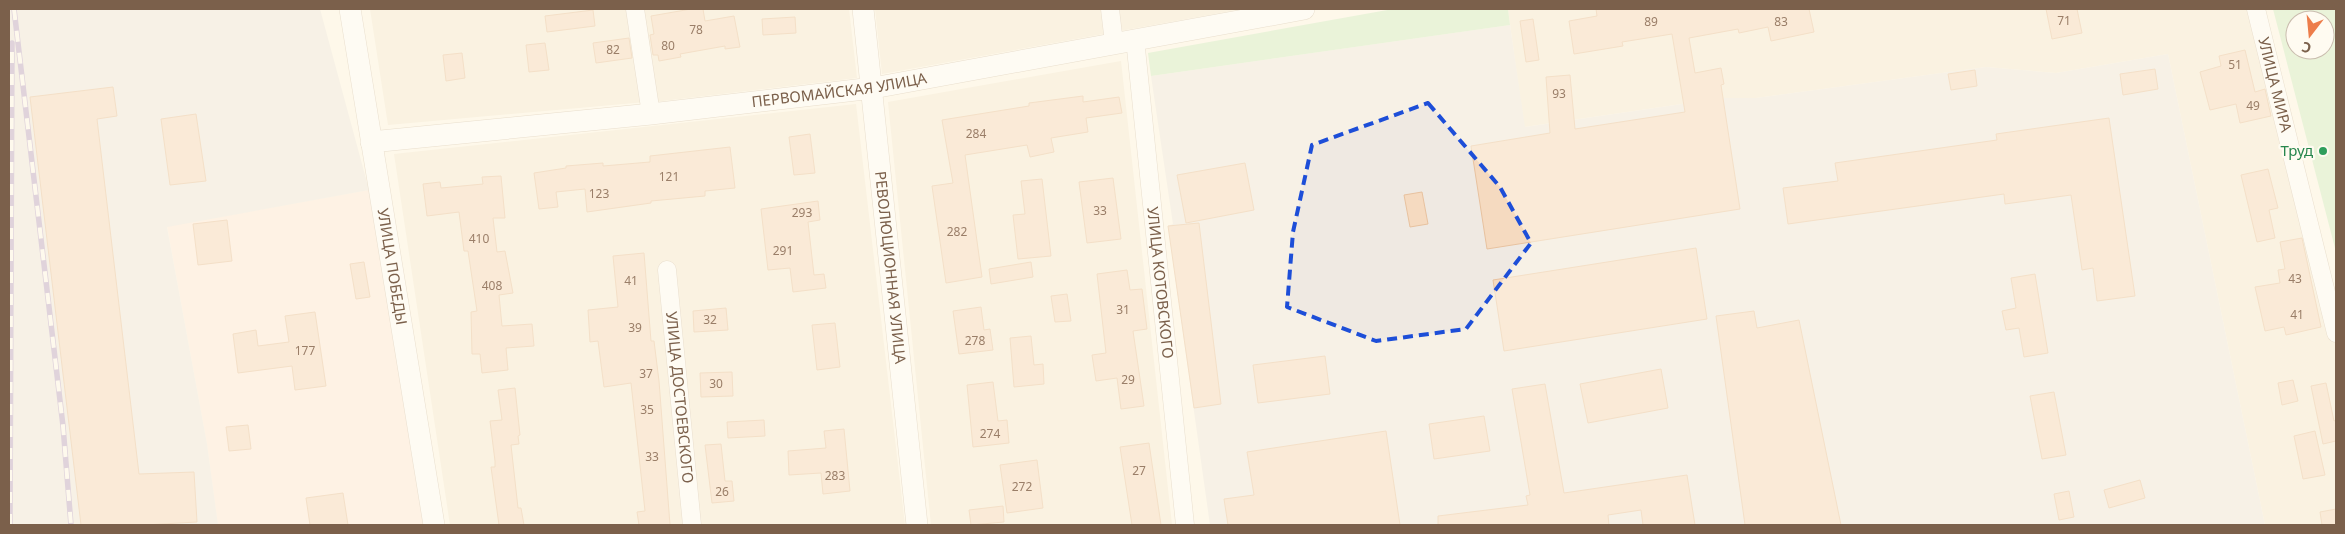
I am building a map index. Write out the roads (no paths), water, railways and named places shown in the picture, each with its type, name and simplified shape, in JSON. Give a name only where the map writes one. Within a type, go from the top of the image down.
[{"type":"street","name":"УЛИЦА ПОБЕДЫ","points":[[350,9],[434,525]]},
{"type":"street","points":[[635,9],[651,114]]},
{"type":"street","name":"РЕВОЛЮЦИОННАЯ УЛИЦА","points":[[864,9],[917,525]]},
{"type":"street","name":"УЛИЦА КОТОВСКОГО","points":[[1110,9],[1125,41],[1185,525]]},
{"type":"street","name":"ПЕРВОМАЙСКАЯ УЛИЦА","points":[[371,142],[651,114],[873,88],[1304,9]]},
{"type":"street","name":"УЛИЦА МИРА","points":[[2256,9],[2336,333]]},
{"type":"street","name":"УЛИЦА ДОСТОЕВСКОГО","points":[[667,270],[692,525]]},
{"type":"railway","points":[[14,9],[63,426],[71,525]]},
{"type":"railway","points":[[10,525],[12,43]]},
{"type":"place","name":"Труд","points":[[2323,151]]}]
